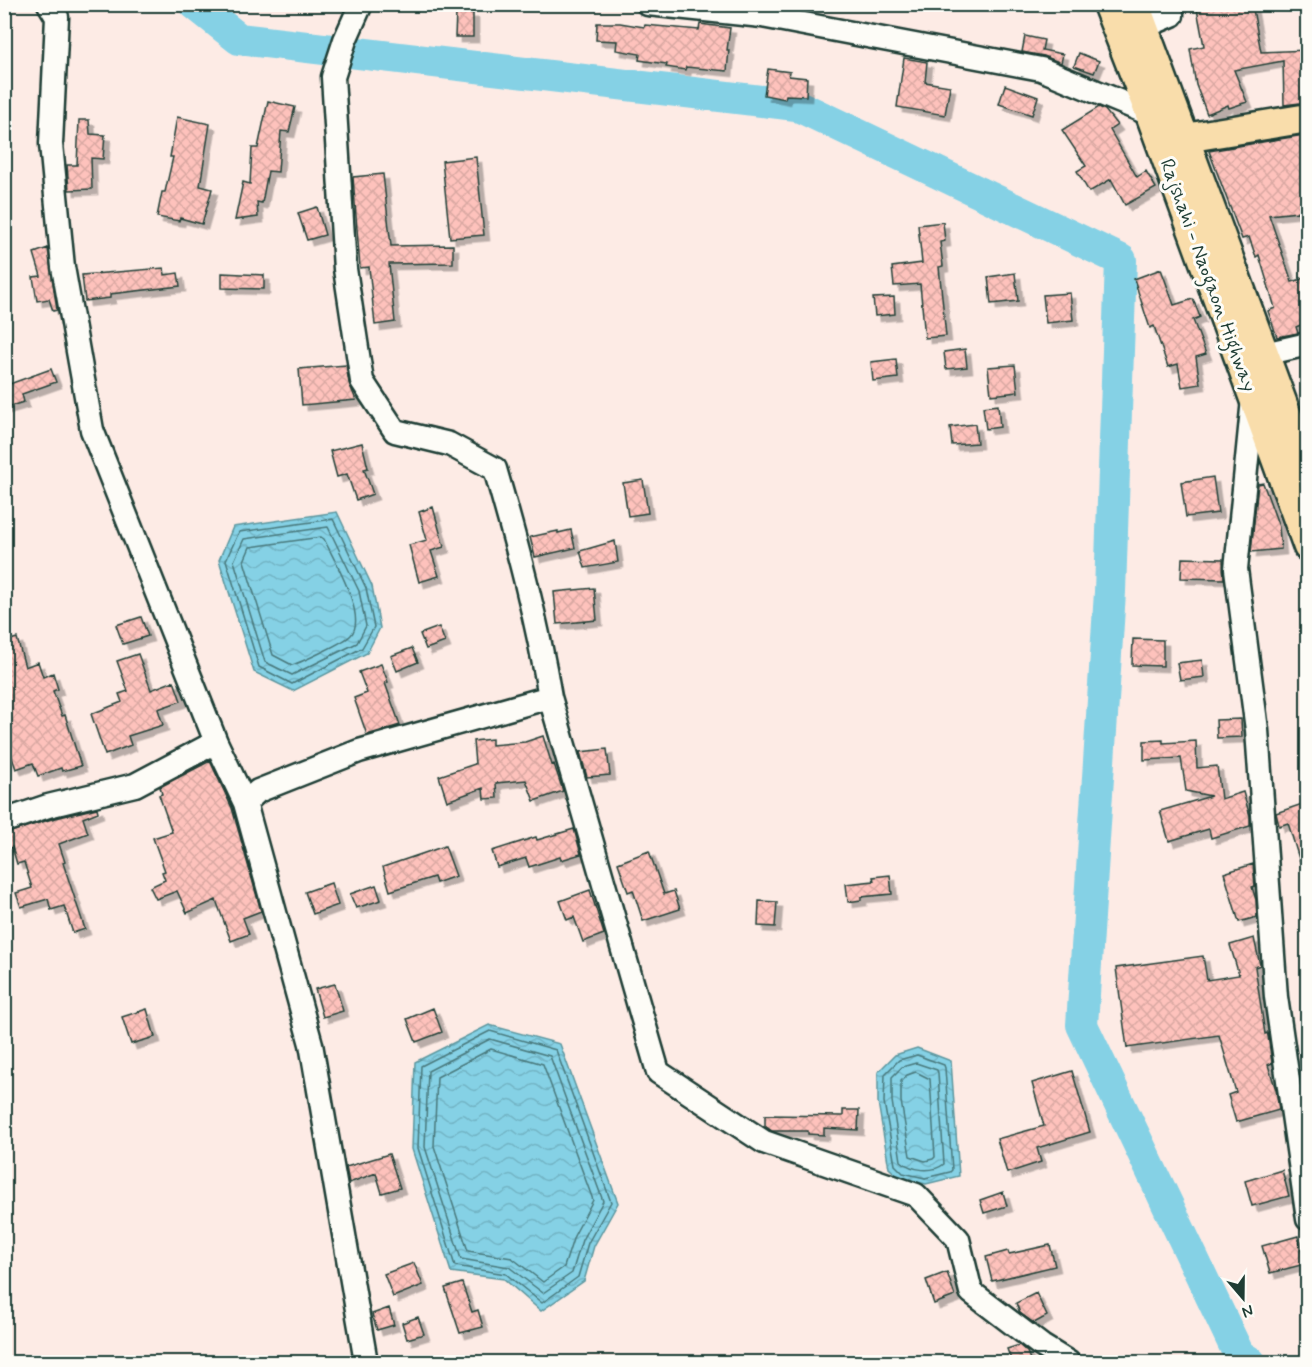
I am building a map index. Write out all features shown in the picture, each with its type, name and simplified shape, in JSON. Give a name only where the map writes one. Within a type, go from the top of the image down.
[{"type":"main road","name":"Rajshahi - Naogaon Highway","points":[[1107,4],[1150,114],[1253,397],[1294,459]]},
{"type":"main road","name":"Rajshahi - Naogaon Highway","points":[[1140,16],[1264,354],[1294,459],[1308,547]]},
{"type":"main road","points":[[1185,138],[1308,118]]},
{"type":"street","points":[[49,4],[57,17],[51,144],[63,267],[92,430],[216,742],[245,802],[311,1044],[366,1362]]},
{"type":"street","points":[[361,4],[345,40],[333,77],[345,268],[362,381],[395,431],[449,444],[495,469],[522,560],[550,697],[658,1072],[764,1142],[916,1195],[958,1239],[971,1292],[1042,1346],[1068,1362]]},
{"type":"street","points":[[648,4],[763,10],[1041,69],[1150,114]]},
{"type":"street","points":[[1140,16],[1172,15],[1171,4]]},
{"type":"street","points":[[1264,354],[1308,344]]},
{"type":"street","points":[[1253,397],[1236,569],[1257,730],[1276,997],[1308,1219]]},
{"type":"street","points":[[245,802],[258,791],[359,752],[550,697]]},
{"type":"street","points":[[4,821],[48,806],[135,784],[216,742]]},
{"type":"water","points":[[337,512],[372,586],[380,628],[367,653],[293,691],[254,672],[219,560],[233,527]]},
{"type":"water","points":[[489,1025],[560,1044],[618,1203],[594,1246],[584,1281],[541,1311],[504,1279],[451,1272],[412,1149],[415,1062]]},
{"type":"water","points":[[917,1048],[951,1061],[959,1176],[926,1184],[900,1178],[889,1168],[878,1102],[878,1072],[895,1055]]},
{"type":"building","points":[[1196,4],[1252,4],[1261,52],[1308,50],[1308,102],[1284,105],[1283,61],[1234,70],[1247,102],[1229,108],[1228,105],[1207,114],[1196,85],[1190,49],[1204,46]]},
{"type":"building","points":[[456,13],[473,13],[473,37],[455,37]]},
{"type":"building","points":[[597,23],[699,30],[700,24],[730,28],[727,71],[686,67],[685,70],[666,67],[667,64],[639,60],[640,54],[616,50],[617,41],[596,40]]},
{"type":"building","points":[[1025,36],[1044,40],[1042,50],[1063,54],[1061,63],[1044,56],[1022,52]]},
{"type":"building","points":[[1079,53],[1099,61],[1094,73],[1074,66]]},
{"type":"building","points":[[904,58],[927,62],[925,82],[950,86],[945,115],[897,107]]},
{"type":"building","points":[[768,69],[790,72],[789,76],[807,78],[806,96],[786,95],[785,99],[764,95]]},
{"type":"building","points":[[1005,85],[1038,97],[1032,115],[999,104]]},
{"type":"building","points":[[268,101],[295,107],[289,132],[281,131],[278,172],[268,171],[262,203],[257,202],[258,217],[235,220],[243,182],[250,184],[252,148],[258,148]]},
{"type":"building","points":[[1099,107],[1105,110],[1117,125],[1110,130],[1137,177],[1146,171],[1156,188],[1125,205],[1111,179],[1089,192],[1077,171],[1086,166],[1062,130]]},
{"type":"building","points":[[177,117],[210,124],[200,186],[212,189],[202,224],[180,218],[179,221],[157,217],[173,157],[170,157]]},
{"type":"building","points":[[79,120],[89,120],[90,134],[105,135],[103,159],[91,158],[92,189],[69,190],[67,165],[77,165]]},
{"type":"building","points":[[1304,135],[1305,141],[1301,141],[1306,185],[1308,185],[1308,211],[1269,215],[1292,282],[1308,277],[1308,322],[1296,327],[1298,333],[1277,337],[1268,311],[1275,308],[1259,255],[1256,257],[1249,237],[1242,239],[1209,151]]},
{"type":"building","points":[[476,157],[484,235],[450,238],[442,161]]},
{"type":"building","points":[[383,174],[391,246],[453,245],[453,263],[389,264],[395,322],[375,325],[369,267],[360,268],[353,177]]},
{"type":"building","points":[[317,207],[325,235],[307,240],[298,213]]},
{"type":"building","points":[[943,222],[945,241],[940,242],[943,266],[939,267],[946,336],[925,338],[920,284],[894,286],[892,267],[922,263],[918,225]]},
{"type":"building","points":[[48,248],[57,310],[53,311],[49,299],[37,301],[33,277],[41,276],[34,253]]},
{"type":"building","points":[[164,268],[165,275],[178,273],[180,286],[110,294],[110,298],[85,301],[82,275]]},
{"type":"building","points":[[1161,269],[1174,305],[1193,299],[1200,317],[1193,320],[1206,354],[1196,357],[1200,384],[1182,387],[1178,364],[1168,367],[1154,326],[1150,328],[1134,279]]},
{"type":"building","points":[[222,273],[264,275],[264,289],[222,288]]},
{"type":"building","points":[[1015,273],[1018,301],[991,304],[988,277]]},
{"type":"building","points":[[1070,293],[1073,320],[1046,323],[1043,295]]},
{"type":"building","points":[[894,297],[895,314],[875,316],[873,298]]},
{"type":"building","points":[[965,349],[967,367],[946,369],[944,352]]},
{"type":"building","points":[[896,359],[898,378],[873,381],[871,362]]},
{"type":"building","points":[[346,365],[349,383],[356,400],[302,405],[299,369]]},
{"type":"building","points":[[1015,365],[1018,392],[991,395],[988,367]]},
{"type":"building","points":[[51,369],[56,382],[22,394],[24,402],[4,408],[4,386]]},
{"type":"building","points":[[998,405],[1000,427],[986,429],[983,407]]},
{"type":"building","points":[[975,424],[977,443],[952,445],[950,427]]},
{"type":"building","points":[[362,443],[368,468],[364,469],[373,494],[356,500],[347,474],[337,477],[330,451]]},
{"type":"building","points":[[1213,477],[1218,513],[1186,517],[1181,482]]},
{"type":"building","points":[[643,480],[648,513],[628,516],[623,483]]},
{"type":"building","points":[[1263,483],[1279,527],[1281,549],[1251,552],[1258,484]]},
{"type":"building","points":[[433,507],[444,547],[431,551],[439,576],[419,582],[409,545],[427,540],[419,512]]},
{"type":"building","points":[[571,530],[575,548],[535,557],[530,537]]},
{"type":"building","points":[[615,541],[618,562],[585,568],[580,551]]},
{"type":"building","points":[[1182,558],[1223,559],[1224,579],[1181,578]]},
{"type":"building","points":[[594,588],[597,620],[557,624],[554,592]]},
{"type":"building","points":[[141,617],[148,636],[123,644],[116,625]]},
{"type":"building","points":[[439,627],[445,642],[426,649],[420,634]]},
{"type":"building","points":[[17,638],[25,667],[38,662],[43,677],[53,673],[58,689],[53,691],[62,716],[65,715],[81,766],[62,771],[61,768],[38,776],[33,763],[16,769],[4,735],[4,642]]},
{"type":"building","points":[[1133,639],[1163,640],[1163,666],[1132,665]]},
{"type":"building","points":[[412,648],[418,662],[397,671],[391,656]]},
{"type":"building","points":[[138,654],[151,690],[174,681],[181,701],[158,709],[163,725],[128,736],[131,745],[105,755],[91,714],[122,702],[119,694],[128,691],[117,661]]},
{"type":"building","points":[[1202,660],[1204,677],[1180,680],[1177,663]]},
{"type":"building","points":[[381,664],[388,682],[385,683],[400,725],[367,735],[354,698],[367,693],[359,672]]},
{"type":"building","points":[[1241,719],[1242,737],[1217,738],[1216,720]]},
{"type":"building","points":[[543,736],[563,791],[534,801],[526,780],[496,783],[497,798],[484,799],[483,788],[447,801],[439,776],[475,764],[473,741],[492,739],[492,745],[525,742]]},
{"type":"building","points":[[1163,740],[1163,743],[1196,741],[1197,768],[1217,766],[1221,799],[1243,792],[1250,816],[1250,826],[1211,838],[1209,829],[1169,841],[1160,811],[1211,796],[1186,791],[1181,758],[1144,760],[1144,741]]},
{"type":"building","points":[[607,749],[610,775],[587,777],[580,752]]},
{"type":"building","points":[[210,761],[232,808],[261,911],[243,918],[249,934],[231,941],[216,900],[187,913],[177,891],[156,899],[150,887],[165,880],[162,872],[165,871],[153,838],[172,832],[159,795],[162,794],[160,787]]},
{"type":"building","points":[[1308,802],[1308,875],[1304,875],[1288,823],[1279,826],[1276,813]]},
{"type":"building","points":[[97,808],[98,812],[83,818],[88,833],[59,844],[85,929],[73,933],[64,906],[51,910],[48,899],[21,907],[16,893],[32,888],[24,862],[17,864],[12,847],[4,850],[4,834]]},
{"type":"building","points":[[574,829],[581,854],[561,860],[560,857],[529,867],[526,858],[497,867],[492,851],[536,837],[537,840]]},
{"type":"building","points":[[445,846],[456,876],[436,883],[434,877],[390,891],[383,867]]},
{"type":"building","points":[[649,851],[664,894],[674,891],[680,909],[643,921],[633,890],[628,892],[618,863]]},
{"type":"building","points":[[1253,864],[1255,886],[1252,887],[1256,900],[1257,917],[1239,922],[1224,873]]},
{"type":"building","points":[[890,875],[892,894],[861,897],[861,900],[848,902],[846,884],[874,881],[873,877]]},
{"type":"building","points":[[331,883],[338,905],[313,914],[305,892]]},
{"type":"building","points":[[376,885],[381,900],[356,908],[350,894]]},
{"type":"building","points":[[590,890],[604,934],[583,942],[574,917],[567,920],[560,901]]},
{"type":"building","points":[[759,901],[777,902],[775,927],[758,926]]},
{"type":"building","points":[[1254,938],[1260,965],[1255,967],[1265,1034],[1267,1033],[1268,1036],[1272,1063],[1268,1065],[1276,1090],[1279,1110],[1236,1122],[1228,1095],[1236,1092],[1219,1035],[1127,1048],[1116,968],[1203,956],[1207,980],[1239,975],[1230,945]]},
{"type":"building","points":[[335,984],[343,1011],[323,1017],[315,989]]},
{"type":"building","points":[[433,1008],[442,1032],[416,1042],[407,1019]]},
{"type":"building","points":[[147,1009],[155,1037],[131,1044],[122,1017]]},
{"type":"building","points":[[1072,1071],[1090,1132],[1037,1148],[1041,1162],[1007,1173],[997,1139],[1044,1126],[1032,1083]]},
{"type":"building","points":[[843,1110],[859,1110],[858,1130],[824,1128],[824,1135],[808,1134],[808,1131],[772,1131],[765,1126],[765,1115],[843,1116]]},
{"type":"building","points":[[389,1154],[400,1188],[382,1193],[376,1173],[349,1183],[346,1167]]},
{"type":"building","points":[[1282,1170],[1289,1196],[1252,1206],[1245,1181]]},
{"type":"building","points":[[1003,1192],[1007,1206],[984,1213],[980,1200]]},
{"type":"building","points":[[1298,1236],[1305,1264],[1270,1273],[1262,1246]]},
{"type":"building","points":[[1050,1245],[1055,1266],[992,1281],[986,1257],[1008,1251],[1009,1254]]},
{"type":"building","points":[[414,1263],[423,1285],[393,1297],[384,1274]]},
{"type":"building","points":[[947,1272],[955,1296],[934,1304],[926,1280]]},
{"type":"building","points":[[462,1283],[472,1312],[478,1310],[483,1327],[460,1333],[445,1288]]},
{"type":"building","points":[[1036,1293],[1047,1316],[1034,1323],[1020,1313],[1016,1303]]},
{"type":"building","points":[[389,1308],[394,1325],[377,1330],[372,1314]]},
{"type":"building","points":[[418,1317],[424,1334],[407,1339],[402,1323]]},
{"type":"building","points":[[1019,1345],[1027,1352],[1031,1362],[1012,1362],[1007,1349]]},
{"type":"waterway","points":[[195,4],[239,39],[796,105],[1121,260],[1110,592],[1082,1025],[1239,1355],[1250,1362]]}]
